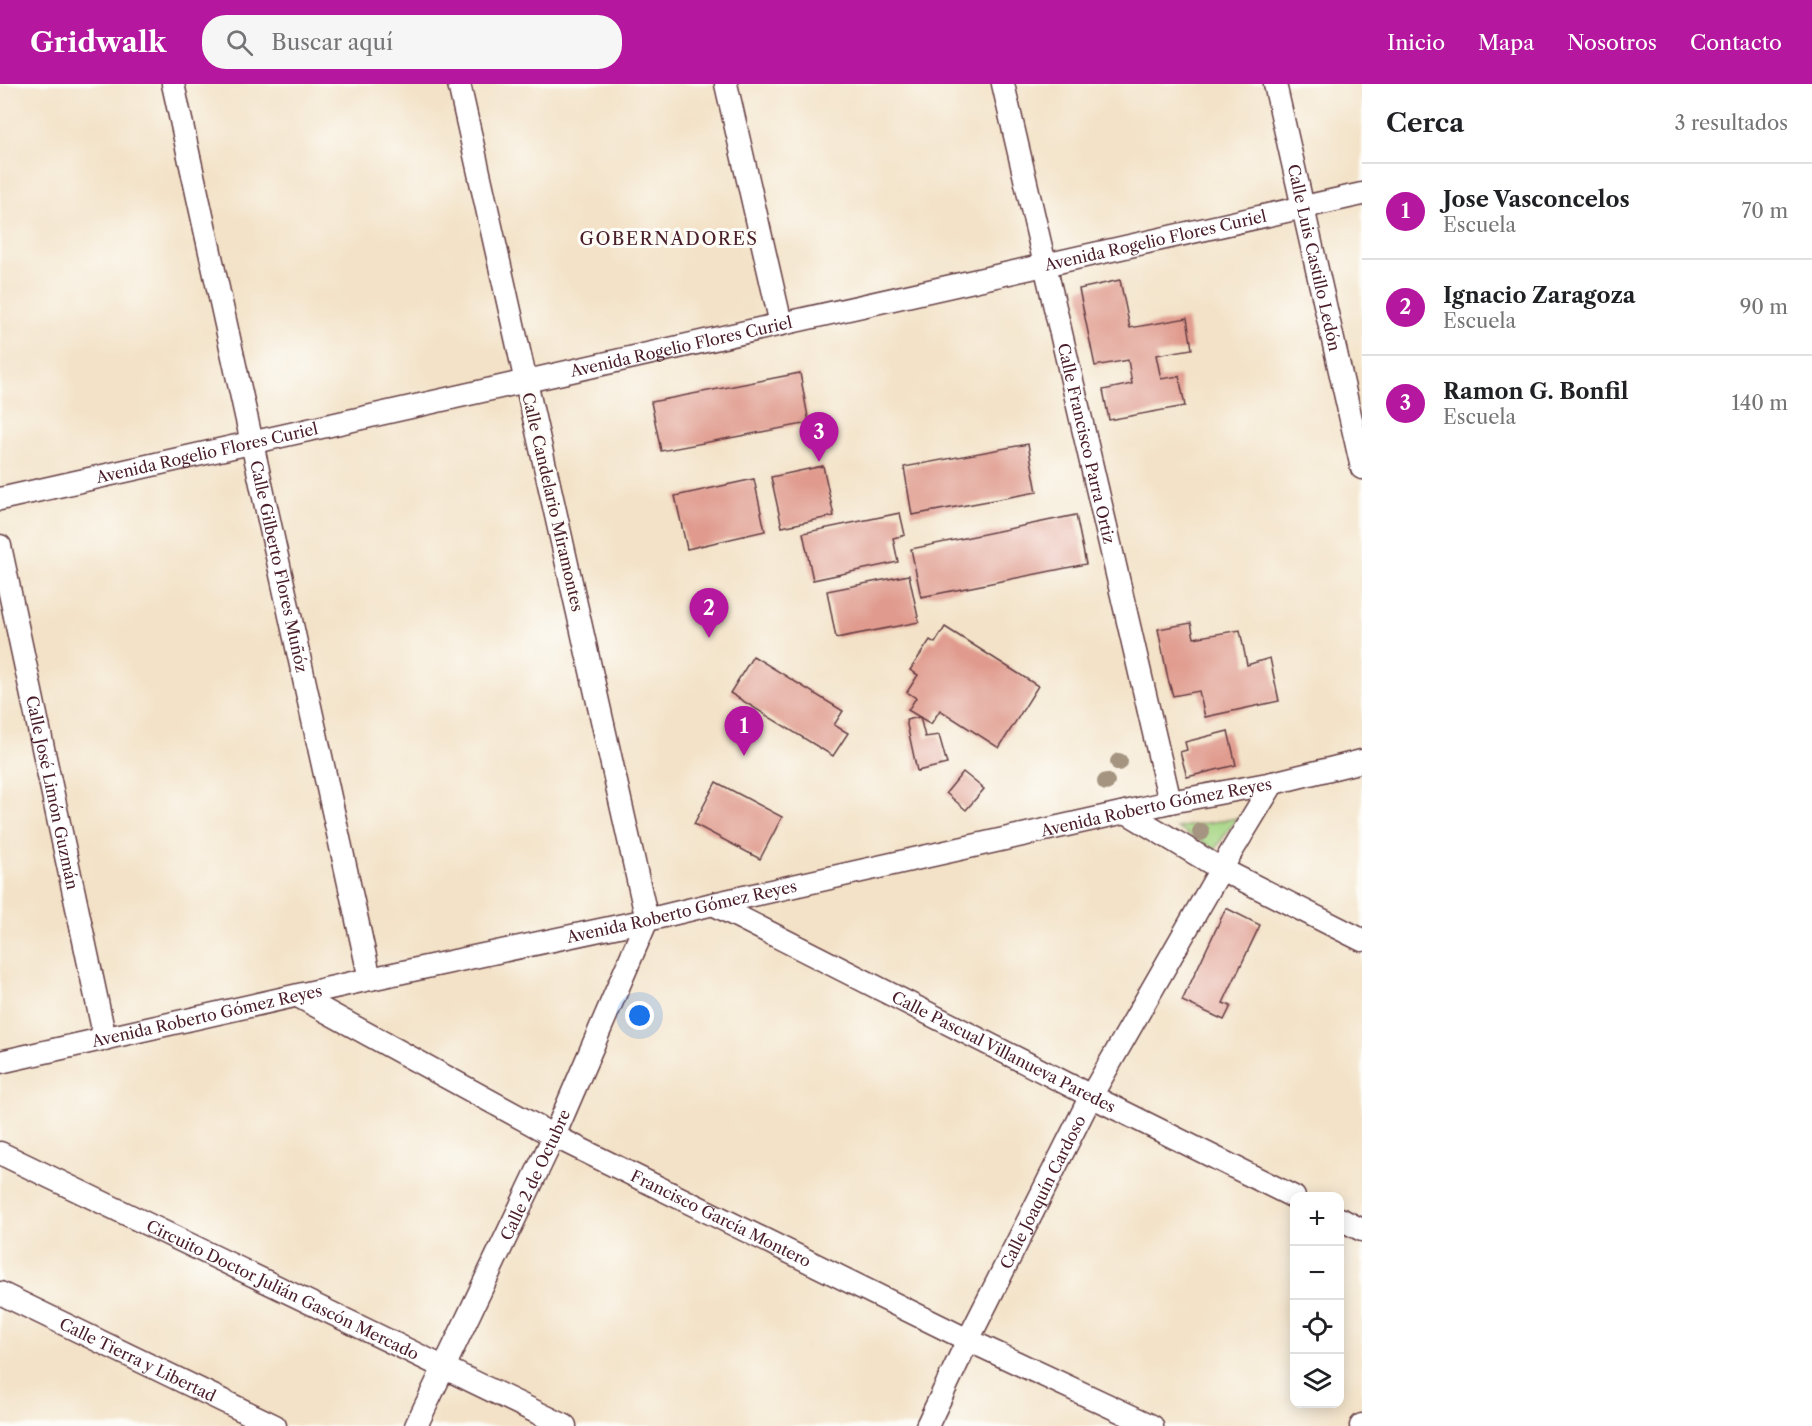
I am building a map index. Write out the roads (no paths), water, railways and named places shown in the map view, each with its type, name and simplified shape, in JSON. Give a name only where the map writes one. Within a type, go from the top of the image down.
[{"type":"street","name":"Calle Gilberto Flores Muñóz","points":[[173,84],[369,979]]},
{"type":"street","name":"Calle Candelario Miramontes","points":[[459,84],[647,920]]},
{"type":"street","points":[[726,84],[781,324]]},
{"type":"street","name":"Calle Francisco Parra Ortiz","points":[[1003,84],[1170,802]]},
{"type":"street","name":"Calle Luis Castillo Ledón","points":[[1275,84],[1362,468]]},
{"type":"street","name":"Avenida Rogelio Flores Curiel","points":[[0,499],[1362,194]]},
{"type":"street","name":"Calle José Limón Guzmán","points":[[0,546],[105,1039]]},
{"type":"street","name":"Avenida Roberto Gómez Reyes","points":[[0,1062],[1170,802],[1273,783],[1362,761]]},
{"type":"street","name":"Calle Joaquín Cardoso","points":[[927,1426],[1091,1096],[1273,783]]},
{"type":"street","points":[[1126,812],[1221,869],[1362,940]]},
{"type":"street","name":"Calle Pascual Villanueva Paredes","points":[[713,904],[1290,1195]]},
{"type":"street","name":"Calle 2 de Octubre","points":[[416,1426],[554,1136],[647,920]]},
{"type":"street","name":"Francisco García Montero","points":[[298,996],[554,1136],[968,1340],[1152,1426]]},
{"type":"street","name":"Circuito Doctor Julián Gascón Mercado","points":[[0,1153],[565,1426]]},
{"type":"street","points":[[1344,1221],[1362,1230]]},
{"type":"street","name":"Calle Tierra y Libertad","points":[[0,1293],[275,1426]]},
{"type":"place","name":"Ramon G. Bonfil","points":[[819,462]]},
{"type":"place","name":"Ignacio Zaragoza","points":[[709,638]]},
{"type":"place","name":"Jose Vasconcelos","points":[[744,756]]},
{"type":"district","name":"GOBERNADORES","points":[[669,239]]}]
